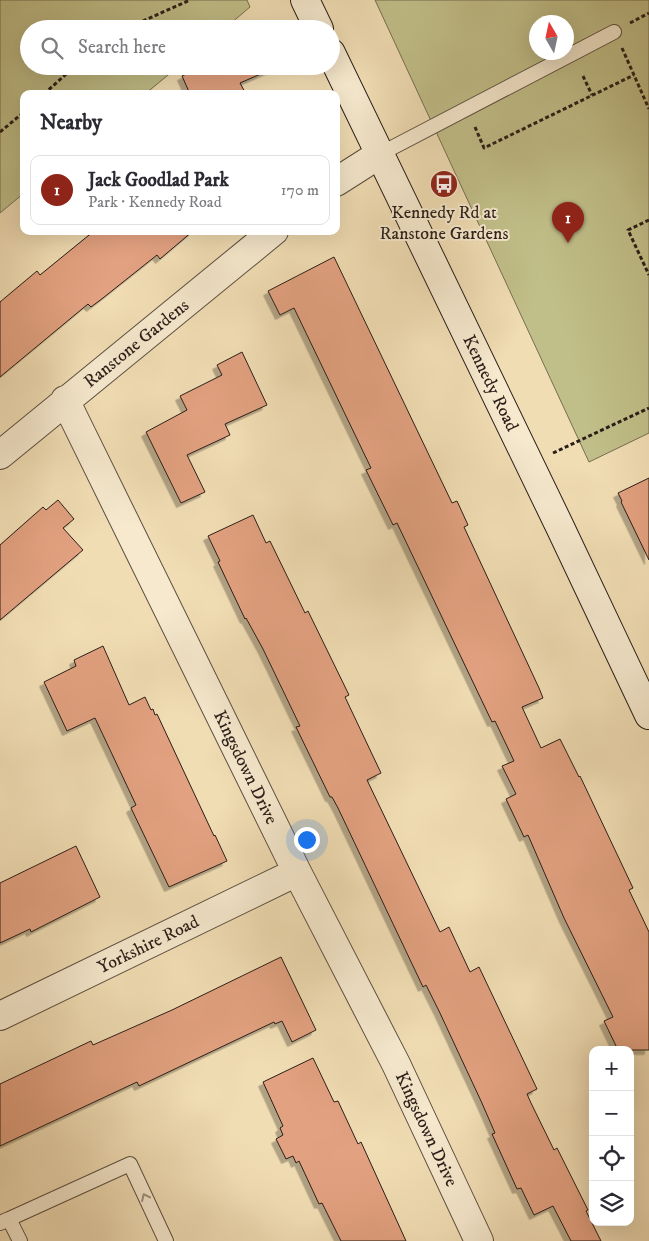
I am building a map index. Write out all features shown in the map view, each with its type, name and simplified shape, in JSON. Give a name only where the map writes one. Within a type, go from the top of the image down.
[{"type":"street","points":[[306,0],[316,20]]},
{"type":"street","name":"Kennedy Road","points":[[340,72],[645,697]]},
{"type":"street","points":[[340,179],[380,154]]},
{"type":"street","name":"Ranstone Gardens","points":[[0,455],[269,235]]},
{"type":"street","name":"Kingsdown Drive","points":[[65,400],[297,872],[396,1064],[479,1241]]},
{"type":"street","name":"Yorkshire Road","points":[[0,1016],[297,872]]},
{"type":"lane","points":[[380,154],[614,32]]},
{"type":"lane","points":[[20,1241],[4,1221],[130,1164],[166,1241]]},
{"type":"path","points":[[145,20],[190,0]]},
{"type":"path","points":[[614,32],[649,109]]},
{"type":"path","points":[[48,90],[65,75]]},
{"type":"path","points":[[475,127],[484,148],[634,75]]},
{"type":"path","points":[[584,76],[592,95]]},
{"type":"path","points":[[0,132],[20,115]]},
{"type":"path","points":[[649,220],[628,230],[649,275]]},
{"type":"path","points":[[530,464],[649,408]]},
{"type":"shaded area","points":[[0,0],[247,0],[250,7],[235,20],[20,20],[20,75],[168,75],[150,90],[20,90],[20,196],[0,213]]},
{"type":"shaded area","points":[[375,0],[649,0],[649,433],[589,462]]},
{"type":"building","points":[[258,75],[240,83],[244,90],[188,90],[182,76]]},
{"type":"building","points":[[89,235],[188,235],[160,259],[157,255],[91,307],[88,304],[0,377],[0,302],[37,271],[40,275]]},
{"type":"building","points":[[334,257],[452,503],[457,501],[468,525],[464,527],[543,698],[522,707],[541,748],[560,739],[580,776],[633,888],[629,890],[649,932],[649,1050],[634,1050],[634,1046],[616,1046],[604,1021],[613,1017],[564,918],[528,835],[524,837],[506,799],[516,794],[502,766],[514,761],[495,721],[492,722],[397,523],[393,525],[366,470],[371,468],[294,308],[280,315],[268,291]]},
{"type":"building","points":[[242,352],[267,405],[225,424],[230,435],[187,455],[205,492],[181,503],[146,432],[187,410],[180,396],[222,375],[217,365]]},
{"type":"building","points":[[649,478],[649,560],[618,493]]},
{"type":"building","points":[[58,500],[74,519],[63,528],[83,550],[0,620],[0,545],[43,507],[46,510]]},
{"type":"building","points":[[253,515],[266,543],[270,541],[305,613],[308,611],[349,695],[345,697],[381,773],[367,780],[440,932],[449,927],[470,972],[479,967],[537,1089],[527,1094],[531,1103],[554,1150],[557,1148],[588,1210],[586,1211],[589,1217],[589,1226],[594,1226],[601,1241],[571,1241],[553,1206],[534,1215],[521,1188],[517,1189],[492,1134],[495,1133],[481,1101],[439,1011],[426,985],[423,987],[338,808],[332,797],[330,797],[296,727],[300,726],[263,649],[245,619],[208,536]]},
{"type":"building","points":[[103,646],[129,705],[145,697],[151,710],[153,709],[155,715],[157,714],[227,861],[169,887],[131,808],[136,805],[95,718],[67,731],[44,682],[76,666],[74,660]]},
{"type":"building","points":[[76,846],[100,897],[31,932],[30,929],[0,943],[0,883]]},
{"type":"building","points":[[281,957],[316,1030],[292,1042],[282,1021],[275,1024],[274,1022],[139,1086],[137,1082],[0,1146],[0,1084],[91,1041],[93,1045],[172,1010]]},
{"type":"building","points":[[313,1058],[334,1102],[338,1101],[358,1144],[361,1142],[406,1241],[341,1241],[322,1203],[319,1204],[299,1161],[296,1163],[293,1156],[286,1159],[276,1139],[283,1135],[280,1128],[283,1126],[263,1082]]},
{"type":"place","name":"Kennedy Rd at Ranstone Gardens","points":[[444,184]]},
{"type":"place","name":"Jack Goodlad Park","points":[[568,243]]}]
